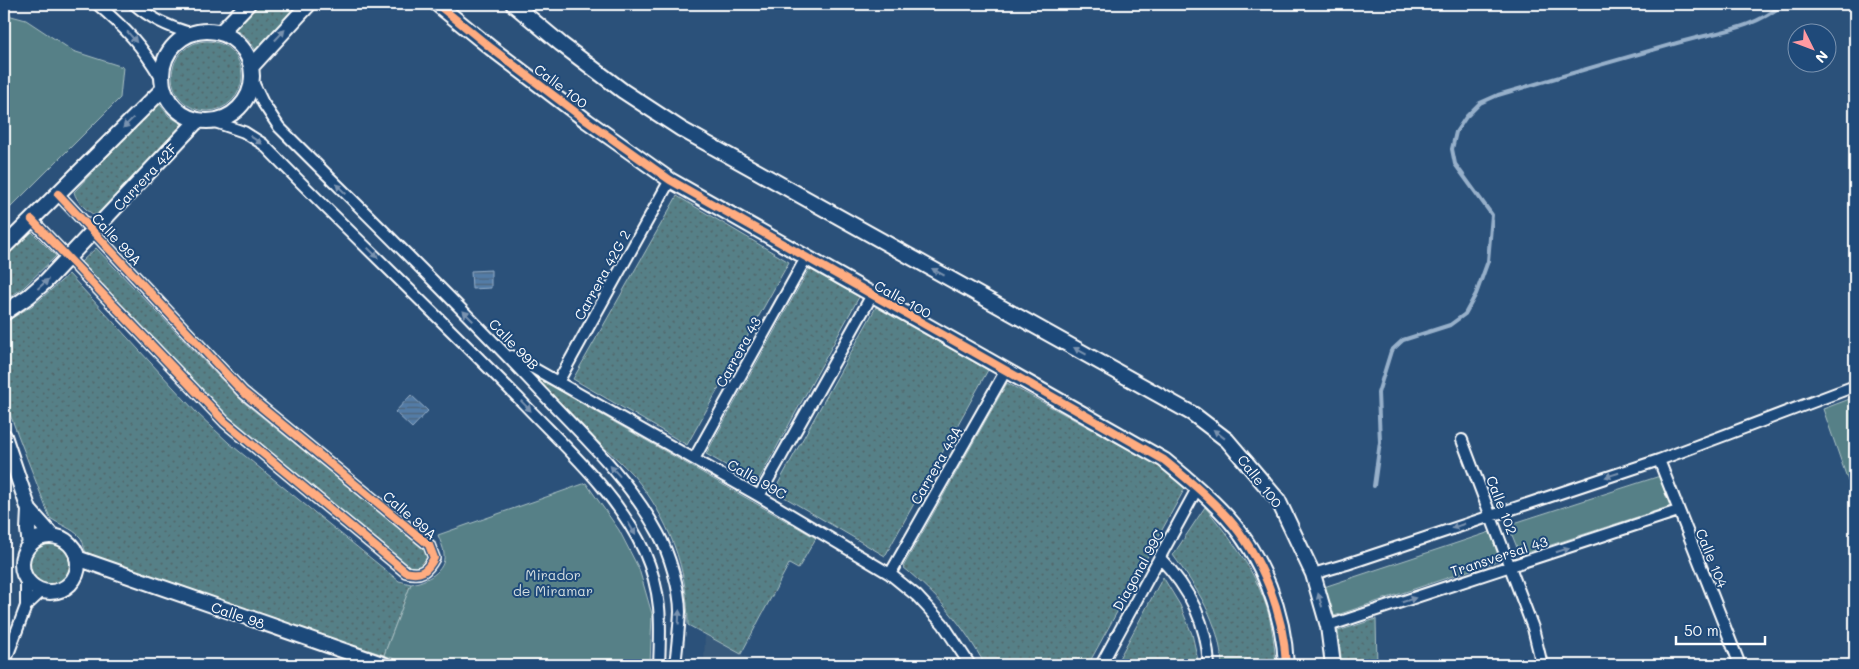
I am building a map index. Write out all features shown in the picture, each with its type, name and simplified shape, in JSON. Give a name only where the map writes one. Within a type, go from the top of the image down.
[{"type":"street","points":[[97,4],[128,31],[146,53],[170,103],[182,114],[197,120],[212,121],[244,132],[262,144],[492,371],[600,483],[621,510],[651,569],[658,595],[660,612],[659,665]]},
{"type":"street","points":[[134,4],[169,28],[190,33]]},
{"type":"street","points":[[221,32],[248,4]]},
{"type":"street","points":[[252,73],[309,4]]},
{"type":"street","name":"Calle 100","points":[[437,4],[490,48],[587,122],[670,180],[1164,460],[1198,487],[1228,518],[1249,548],[1261,569],[1271,593],[1282,628],[1286,665]]},
{"type":"street","name":"Calle 100","points":[[513,4],[561,44],[623,91],[681,129],[1193,414],[1227,440],[1278,500],[1312,574],[1328,626],[1333,665]]},
{"type":"street","points":[[4,247],[58,194],[162,84],[163,64],[168,51],[190,33],[205,30],[221,32],[235,40],[246,52],[252,73],[248,95],[239,108],[227,117],[212,121]]},
{"type":"street","name":"Calle 99B","points":[[252,73],[263,103],[279,127],[502,350],[616,472],[637,498],[658,533],[669,559],[678,595],[680,611],[675,665]]},
{"type":"street","name":"Carrera 42F","points":[[4,313],[29,296],[68,259],[197,120]]},
{"type":"street","name":"Carrera 42G 2","points":[[558,382],[670,180]]},
{"type":"street","name":"Calle 99A","points":[[32,220],[225,422],[406,572],[415,574],[426,570],[434,558],[433,551],[429,545],[243,392],[58,194]]},
{"type":"street","name":"Carrera 43","points":[[694,459],[806,258]]},
{"type":"street","points":[[759,496],[872,295]]},
{"type":"street","name":"Calle 99C","points":[[502,350],[759,496],[890,574],[909,589],[943,624],[970,665]]},
{"type":"street","name":"Carrera 43A","points":[[890,574],[1006,370]]},
{"type":"street","points":[[1312,574],[1659,460],[1855,386]]},
{"type":"street","points":[[4,436],[29,510],[28,530],[30,544]]},
{"type":"street","name":"Calle 102","points":[[1462,440],[1533,628],[1542,665]]},
{"type":"street","name":"Calle 104","points":[[1659,460],[1740,665]]},
{"type":"street","name":"Diagonal 99C","points":[[1101,665],[1198,487]]},
{"type":"street","points":[[29,510],[52,536]]},
{"type":"street","name":"Transversal 43","points":[[1328,626],[1678,511]]},
{"type":"street","points":[[4,665],[26,606],[26,578],[22,564],[30,544],[40,538],[52,536],[67,542],[74,550],[77,565],[71,582],[62,589],[54,591],[43,590],[32,585],[26,578]]},
{"type":"street","points":[[1160,558],[1174,572],[1190,596],[1204,629],[1209,665]]},
{"type":"street","name":"Calle 98","points":[[77,565],[93,565],[382,665]]},
{"type":"street","points":[[26,606],[43,590]]},
{"type":"shaded area","points":[[491,270],[491,288],[472,289],[471,271]]},
{"type":"shaded area","points":[[411,395],[428,411],[412,428],[395,412]]},
{"type":"shaded area","points":[[705,635],[741,654],[760,665],[704,665]]},
{"type":"green space","points":[[254,4],[301,4],[256,51],[245,37],[230,27]]},
{"type":"green space","points":[[4,14],[26,20],[73,51],[123,67],[120,98],[4,214]]},
{"type":"green space","points":[[207,41],[220,44],[232,51],[239,63],[242,76],[239,89],[232,101],[220,108],[207,111],[194,108],[182,101],[175,89],[172,76],[175,63],[182,51],[194,44]]},
{"type":"green space","points":[[158,102],[169,116],[182,124],[102,213],[98,216],[91,213],[80,203],[74,192]]},
{"type":"green space","points":[[677,196],[789,262],[687,445],[573,379]]},
{"type":"green space","points":[[32,232],[56,256],[23,288],[4,301],[4,258]]},
{"type":"green space","points":[[96,248],[241,400],[426,550],[428,557],[423,566],[418,568],[408,567],[227,417],[81,262]]},
{"type":"green space","points":[[809,269],[859,297],[757,483],[706,454]]},
{"type":"green space","points":[[69,274],[197,413],[229,443],[399,581],[411,584],[384,655],[97,564],[87,554],[77,534],[50,518],[4,399],[4,323],[35,304]]},
{"type":"green space","points":[[876,307],[988,370],[885,556],[774,491]]},
{"type":"green space","points":[[527,372],[816,538],[798,569],[789,564],[741,654],[688,625],[687,604],[680,564],[666,527],[646,491],[629,471]]},
{"type":"green space","points":[[1007,383],[1161,467],[1185,488],[1088,665],[985,665],[968,636],[949,612],[928,589],[903,567]]},
{"type":"green space","points":[[1855,397],[1855,501],[1823,409]]},
{"type":"green space","points":[[1660,476],[1671,506],[1520,555],[1508,525]]},
{"type":"green space","name":"Mirador de Miramar","points":[[586,483],[619,530],[639,569],[652,614],[650,665],[411,665],[384,655],[411,584],[429,578],[442,566],[444,552],[438,535]]},
{"type":"green space","points":[[1205,507],[1242,557],[1260,590],[1269,617],[1276,665],[1222,665],[1217,634],[1212,620],[1199,593],[1173,555]]},
{"type":"green space","points":[[1490,532],[1500,560],[1334,616],[1324,587]]},
{"type":"green space","points":[[45,539],[55,539],[67,546],[74,558],[74,568],[67,580],[55,587],[45,587],[37,583],[30,576],[26,568],[26,558],[30,550],[37,543]]},
{"type":"green space","points":[[1163,577],[1180,605],[1192,634],[1199,665],[1116,664]]},
{"type":"green space","points":[[1376,619],[1377,665],[1342,665],[1338,631]]},
{"type":"waterway","points":[[1374,486],[1380,442],[1378,393],[1391,351],[1403,340],[1450,325],[1465,314],[1476,294],[1488,261],[1492,215],[1455,164],[1452,149],[1456,132],[1466,117],[1480,103],[1498,95],[1746,25],[1759,20],[1783,4]]},
{"type":"cycle path","points":[[437,4],[587,121],[670,180],[1164,460],[1220,509],[1240,532],[1251,549],[1261,567],[1276,606],[1281,625],[1286,665]]},
{"type":"cycle path","points":[[32,220],[225,422],[406,572],[420,573],[426,569],[434,558],[429,545],[243,392],[58,194]]}]
